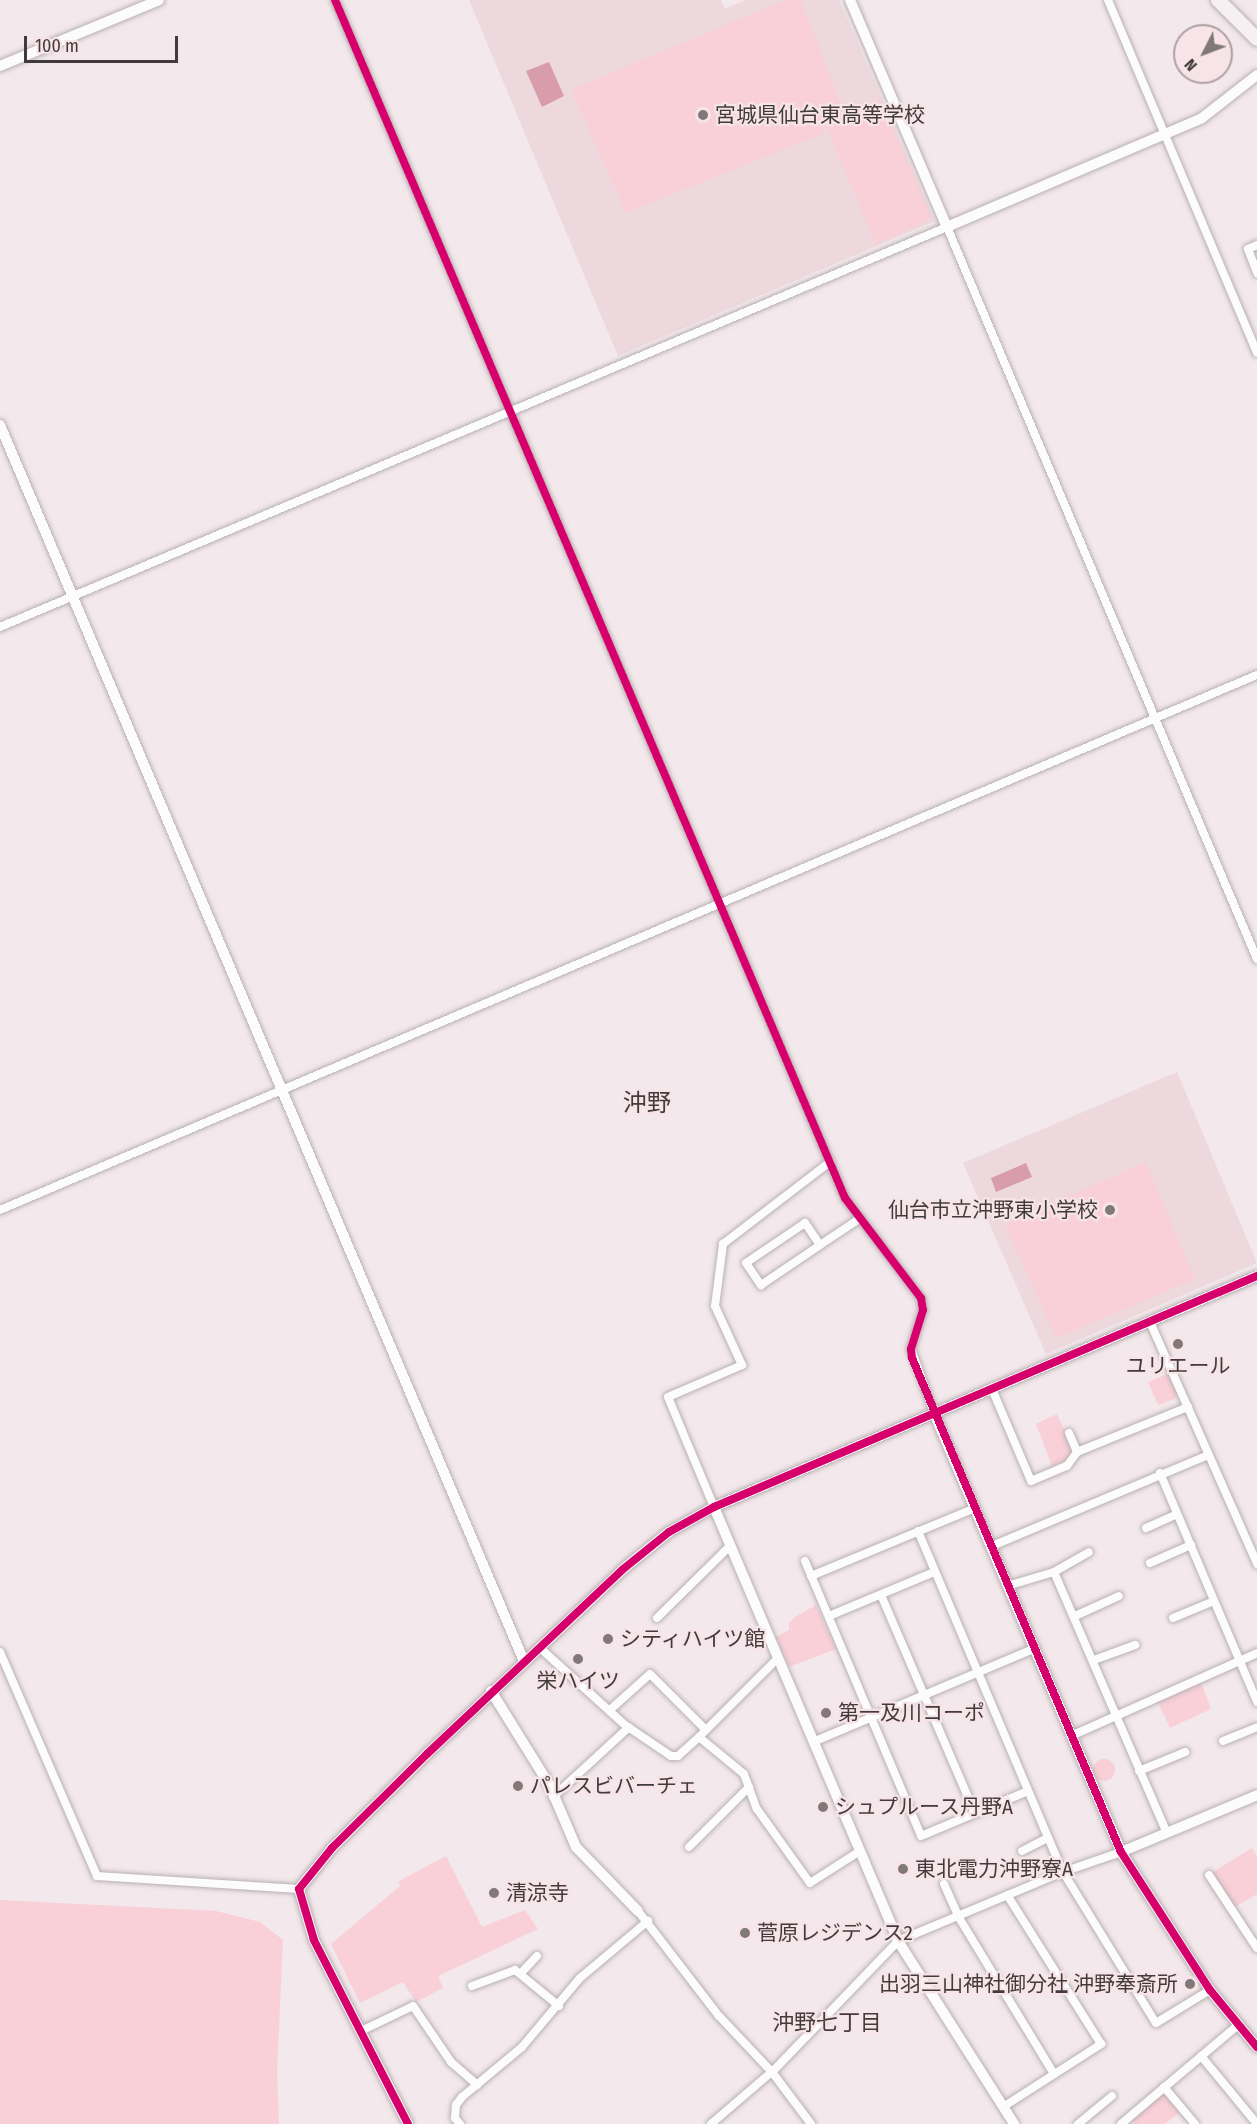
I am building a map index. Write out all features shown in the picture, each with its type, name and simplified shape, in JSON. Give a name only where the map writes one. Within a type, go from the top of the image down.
[{"type":"main road","points":[[1218,0],[1257,39]]},
{"type":"street","points":[[0,66],[159,0]]},
{"type":"street","points":[[335,0],[717,903],[845,1198],[921,1298],[923,1310],[911,1349],[934,1413],[1121,1852],[1210,1990],[1238,2025],[1256,2042]]},
{"type":"street","points":[[850,0],[1257,959]]},
{"type":"street","points":[[1108,0],[1257,353]]},
{"type":"street","points":[[0,627],[508,410],[1166,136],[1216,110],[1257,75]]},
{"type":"street","points":[[1257,245],[1248,249],[1257,273]]},
{"type":"street","points":[[0,425],[524,1660]]},
{"type":"street","points":[[0,1210],[280,1088],[1257,675]]},
{"type":"street","points":[[830,1162],[723,1244],[715,1306],[742,1365],[668,1397],[898,1941],[1014,2124]]},
{"type":"street","points":[[820,1245],[805,1223],[746,1263],[761,1285],[820,1245],[859,1218]]},
{"type":"street","points":[[299,1888],[332,1848],[491,1691],[645,1549],[714,1508],[1257,1276]]},
{"type":"street","points":[[1150,1322],[1257,1564]]},
{"type":"street","points":[[992,1389],[1031,1481],[1067,1466],[1077,1452],[1188,1407]]},
{"type":"street","points":[[1069,1433],[1077,1452]]},
{"type":"street","points":[[992,1546],[1160,1473],[1209,1455]]},
{"type":"street","points":[[1160,1473],[1257,1702]]},
{"type":"street","points":[[812,1576],[975,1508]]},
{"type":"street","points":[[1146,1528],[1177,1514]]},
{"type":"street","points":[[918,1531],[1063,1872],[1156,2023],[1210,1990]]},
{"type":"street","points":[[1150,1563],[1191,1545]]},
{"type":"street","points":[[657,1618],[730,1546]]},
{"type":"street","points":[[1007,1586],[1054,1572],[1089,1552]]},
{"type":"street","points":[[805,1561],[921,1836],[1028,1791]]},
{"type":"street","points":[[829,1617],[934,1572]]},
{"type":"street","points":[[1054,1572],[1095,1660],[1116,1716],[1166,1830]]},
{"type":"street","points":[[881,1595],[975,1813]]},
{"type":"street","points":[[1075,1616],[1119,1596]]},
{"type":"street","points":[[1173,1618],[1214,1601]]},
{"type":"street","points":[[1095,1660],[1135,1645]]},
{"type":"street","points":[[538,1647],[629,1727],[671,1756],[678,1756],[699,1737],[777,1659]]},
{"type":"street","points":[[813,1742],[872,1718],[923,1692],[1035,1648]]},
{"type":"street","points":[[0,1652],[98,1876],[299,1888]]},
{"type":"street","points":[[1071,1736],[1257,1653]]},
{"type":"street","points":[[611,1709],[650,1674],[705,1729]]},
{"type":"street","points":[[491,1691],[549,1784],[576,1847],[648,1921],[719,2016],[772,2072],[811,2124]]},
{"type":"street","points":[[1223,1740],[1257,1726]]},
{"type":"street","points":[[553,1797],[629,1727]]},
{"type":"street","points":[[699,1737],[740,1770],[757,1809],[810,1883],[860,1851]]},
{"type":"street","points":[[1139,1771],[1185,1752]]},
{"type":"street","points":[[689,1847],[749,1787]]},
{"type":"street","points":[[711,2124],[772,2072],[898,1941],[1063,1872],[1121,1852],[1166,1830],[1257,1795]]},
{"type":"street","points":[[1022,1851],[1048,1838]]},
{"type":"street","points":[[1209,1875],[1257,1948]]},
{"type":"street","points":[[944,1884],[958,1916],[1054,2074]]},
{"type":"street","points":[[299,1888],[314,1940],[363,2030],[408,2124]]},
{"type":"street","points":[[1003,2107],[1101,2044],[1007,1895]]},
{"type":"street","points":[[460,2124],[455,2118],[456,2106],[522,2047],[559,2006],[580,1978],[648,1921]]},
{"type":"street","points":[[522,1972],[537,1956]]},
{"type":"street","points":[[472,1986],[515,1970],[522,1972],[559,2006]]},
{"type":"street","points":[[363,2030],[413,2007],[451,2062],[477,2085]]},
{"type":"street","points":[[1125,2123],[1238,2025]]},
{"type":"street","points":[[1201,2056],[1257,2124]]},
{"type":"street","points":[[1164,2087],[1195,2124]]},
{"type":"street","points":[[1078,2124],[1112,2096]]},
{"type":"shaded area","name":"宮城県仙台東高等学校","points":[[469,0],[721,0],[725,9],[745,0],[839,0],[935,221],[618,356]]},
{"type":"shaded area","points":[[785,0],[801,0],[843,109],[819,121],[824,133],[626,213],[571,90]]},
{"type":"shaded area","points":[[549,62],[564,96],[542,107],[526,71]]},
{"type":"shaded area","points":[[880,100],[931,216],[926,222],[876,244],[826,127],[830,120]]},
{"type":"shaded area","name":"仙台市立沖野東小学校","points":[[1177,1072],[1257,1263],[1046,1354],[963,1163]]},
{"type":"shaded area","points":[[1146,1162],[1195,1279],[1056,1338],[1005,1225]]},
{"type":"shaded area","points":[[1026,1163],[1032,1177],[996,1192],[991,1178]]},
{"type":"shaded area","points":[[1169,1373],[1178,1393],[1174,1399],[1158,1405],[1148,1382]]},
{"type":"shaded area","points":[[1057,1414],[1073,1450],[1065,1461],[1052,1466],[1036,1424]]},
{"type":"shaded area","points":[[816,1605],[836,1649],[789,1667],[776,1637],[789,1630],[789,1623],[795,1617]]},
{"type":"shaded area","points":[[1201,1682],[1211,1709],[1170,1728],[1158,1702]]},
{"type":"shaded area","points":[[1104,1759],[1112,1762],[1115,1770],[1112,1778],[1104,1781],[1096,1778],[1093,1770],[1096,1762]]},
{"type":"shaded area","points":[[1252,1848],[1257,1856],[1257,1894],[1235,1907],[1213,1872]]},
{"type":"shaded area","points":[[446,1856],[482,1927],[525,1910],[538,1929],[438,1976],[443,1988],[416,2002],[403,1982],[360,2003],[331,1944],[400,1886],[399,1881]]},
{"type":"shaded area","points":[[0,1900],[216,1911],[260,1922],[283,1940],[277,2072],[279,2124],[0,2124]]},
{"type":"shaded area","points":[[1164,2092],[1181,2111],[1165,2124],[1135,2124],[1132,2120]]},
{"type":"cycle path","points":[[335,0],[845,1198],[921,1298],[923,1310],[911,1349],[912,1358],[1121,1852],[1210,1990],[1257,2047]]},
{"type":"cycle path","points":[[408,2124],[314,1940],[299,1889],[332,1848],[427,1754],[622,1570],[669,1532],[714,1507],[1257,1276]]},
{"type":"place","name":"宮城県仙台東高等学校","points":[[703,115]]},
{"type":"place","name":"仙台市立沖野東小学校","points":[[1110,1210]]},
{"type":"place","name":"ユリエール","points":[[1178,1344]]},
{"type":"place","name":"シティハイツ館","points":[[608,1639]]},
{"type":"place","name":"栄ハイツ","points":[[578,1659]]},
{"type":"place","name":"第一及川コーポ","points":[[826,1713]]},
{"type":"place","name":"パレスビバーチェ","points":[[518,1786]]},
{"type":"place","name":"シュプルース丹野A","points":[[823,1807]]},
{"type":"place","name":"東北電力沖野寮A","points":[[903,1869]]},
{"type":"place","name":"清涼寺","points":[[494,1893]]},
{"type":"place","name":"菅原レジデンス2","points":[[745,1933]]},
{"type":"place","name":"出羽三山神社御分社 沖野奉斎所","points":[[1190,1984]]},
{"type":"district","name":"沖野","points":[[647,1104]]},
{"type":"district","name":"沖野七丁目","points":[[827,2023]]}]
